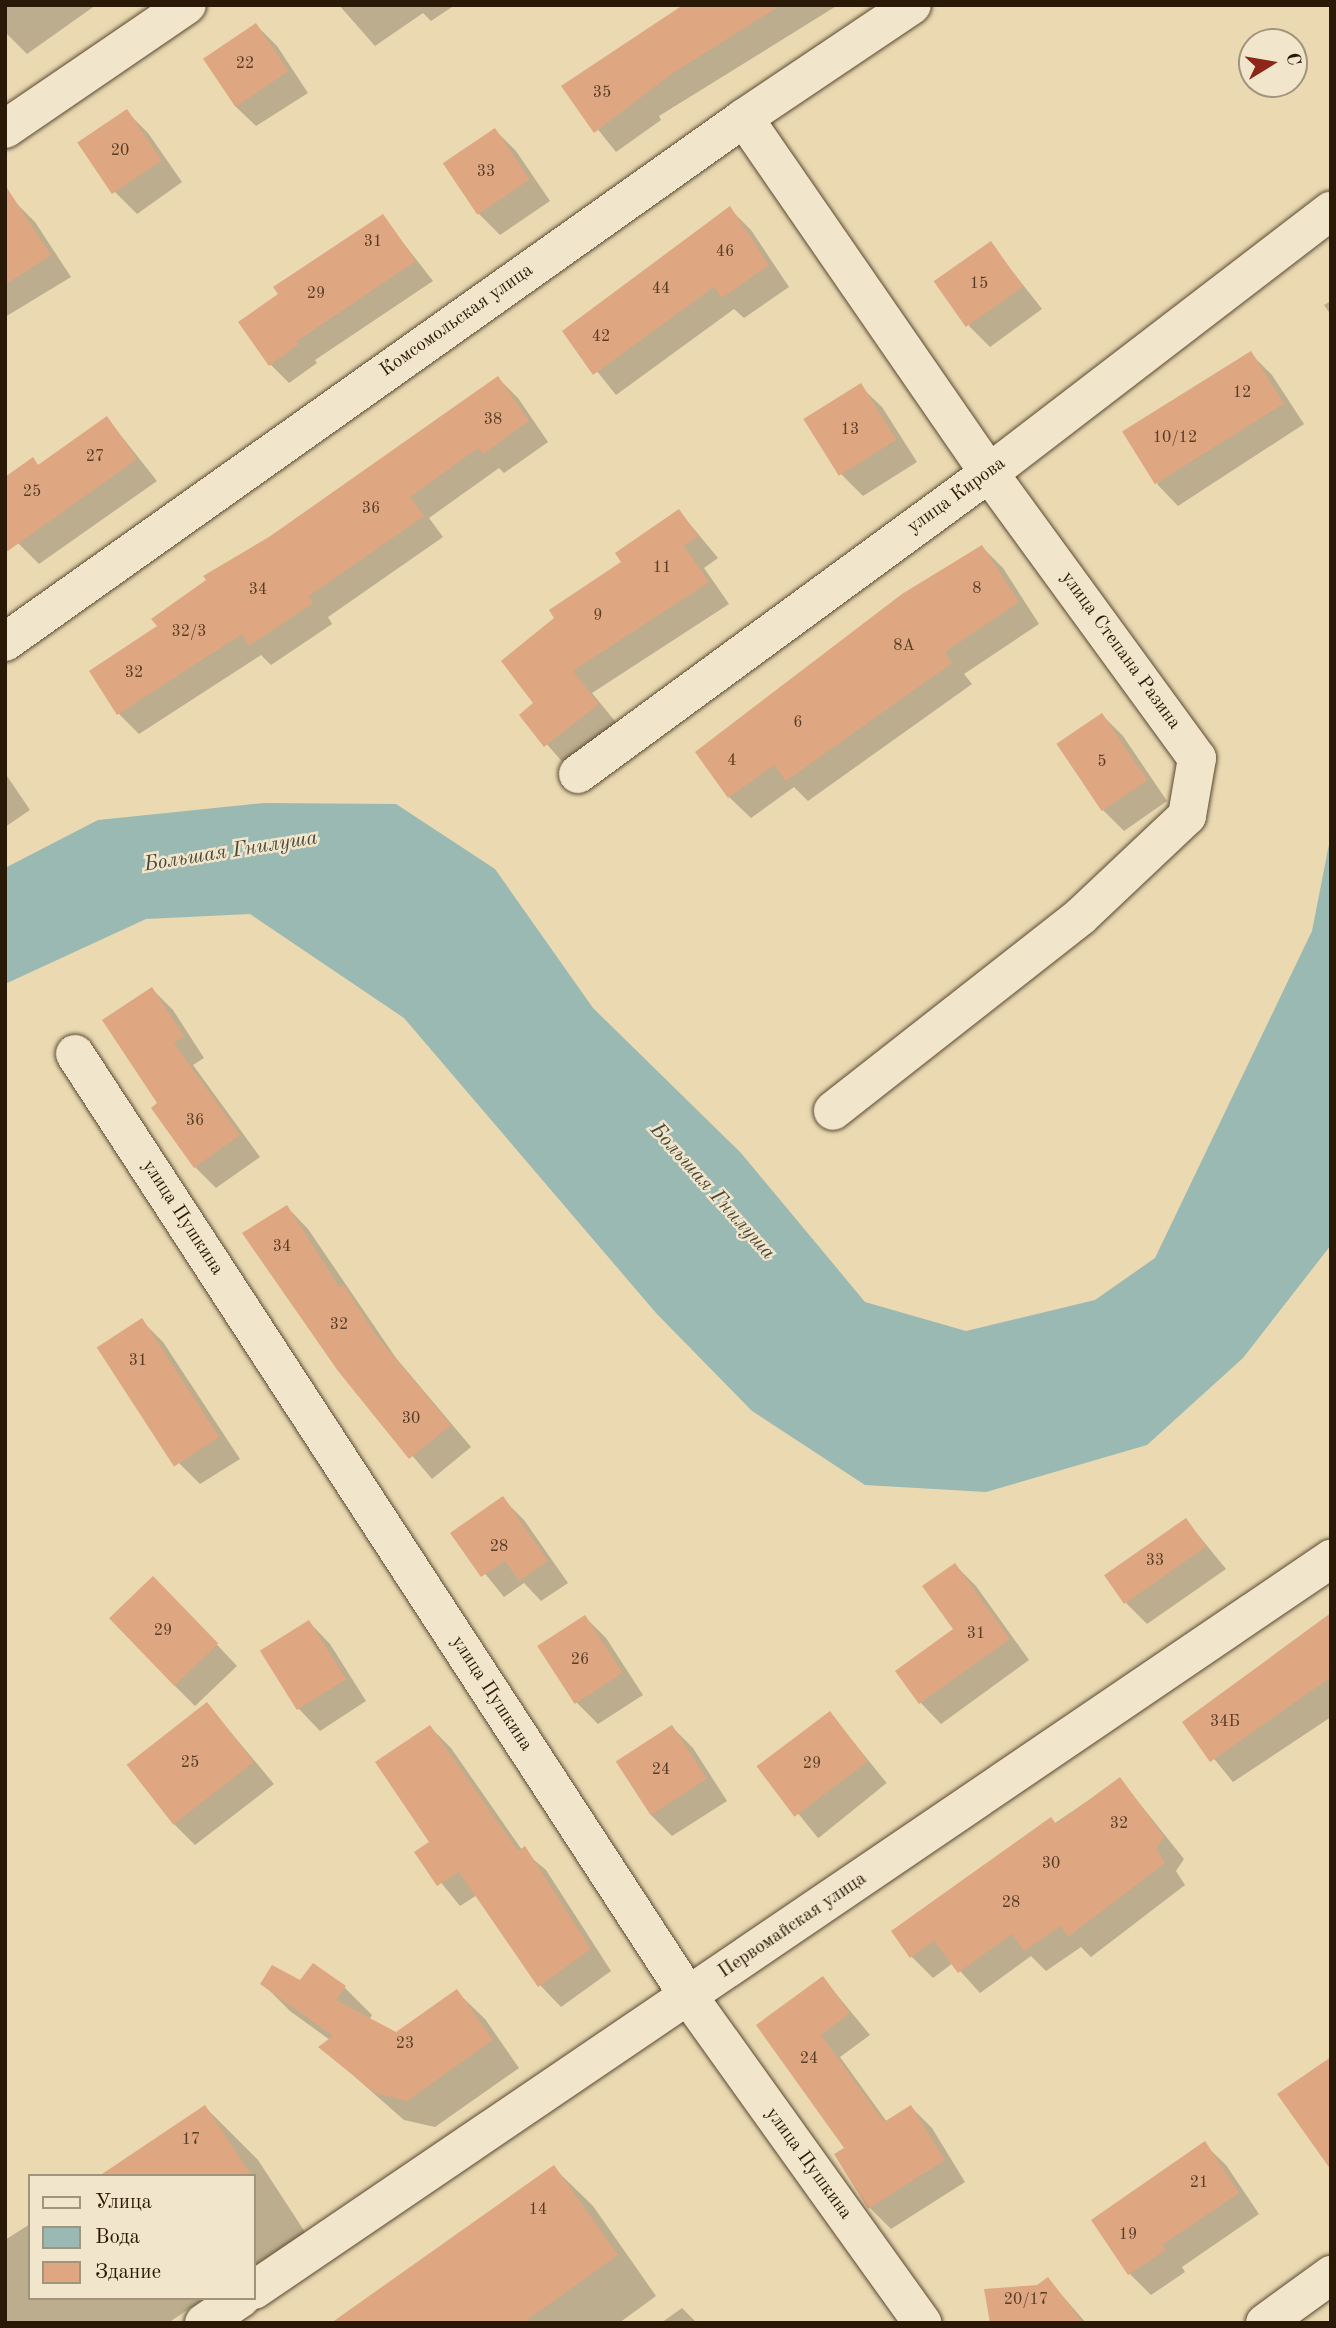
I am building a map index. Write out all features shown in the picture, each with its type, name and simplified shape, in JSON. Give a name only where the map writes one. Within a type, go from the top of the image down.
[{"type":"street","points":[[5,129],[187,5]]},
{"type":"street","name":"Комсомольская улица","points":[[5,642],[744,118],[912,5]]},
{"type":"street","name":"улица Степана Разина","points":[[744,118],[989,473],[1197,758],[1187,816],[1080,917],[833,1111]]},
{"type":"street","name":"улица Кирова","points":[[578,774],[989,473],[1331,211]]},
{"type":"street","name":"улица Пушкина","points":[[75,1054],[689,1997],[922,2323]]},
{"type":"street","name":"Первомайская улица","points":[[256,2289],[1331,1559]]},
{"type":"street","points":[[1265,2323],[1331,2276]]},
{"type":"street","points":[[204,2323],[238,2300]]},
{"type":"water","name":"Большая Гнилуша","points":[[264,803],[396,804],[495,869],[593,1008],[741,1153],[865,1302],[966,1331],[1095,1300],[1155,1258],[1312,931],[1331,834],[1331,1245],[1243,1358],[1147,1445],[986,1492],[865,1485],[752,1411],[656,1313],[404,1018],[250,914],[146,919],[5,984],[5,868],[98,820]]},
{"type":"building","points":[[683,5],[781,5],[673,73],[594,133],[561,86]]},
{"type":"building","points":[[256,23],[288,71],[235,107],[203,59]]},
{"type":"building","points":[[127,109],[162,160],[112,194],[77,143]]},
{"type":"building","points":[[495,128],[530,179],[477,215],[443,163]]},
{"type":"building","points":[[5,185],[51,255],[5,285]]},
{"type":"building","points":[[730,206],[769,265],[722,298],[714,287],[593,375],[562,331]]},
{"type":"building","points":[[383,214],[416,261],[297,341],[299,344],[269,366],[238,322],[278,294],[273,287]]},
{"type":"building","points":[[991,241],[1023,287],[966,327],[934,281]]},
{"type":"building","points":[[1251,351],[1284,404],[1155,484],[1122,432]]},
{"type":"building","points":[[498,376],[529,421],[483,454],[478,448],[410,497],[424,516],[309,596],[313,603],[249,646],[242,634],[117,715],[89,671],[157,626],[151,619],[206,580],[203,576],[269,537]]},
{"type":"building","points":[[861,383],[897,440],[839,476],[803,419]]},
{"type":"building","points":[[107,416],[137,459],[5,553],[5,477],[33,457],[38,465]]},
{"type":"building","points":[[679,509],[698,536],[684,546],[709,582],[573,671],[599,704],[544,747],[519,715],[533,703],[501,661],[554,618],[549,610],[621,562],[615,553]]},
{"type":"building","points":[[982,545],[1019,602],[945,652],[952,663],[786,781],[774,765],[728,798],[695,752],[902,594]]},
{"type":"building","points":[[1102,713],[1147,780],[1102,811],[1056,744]]},
{"type":"building","points":[[152,987],[184,1036],[174,1043],[240,1135],[194,1168],[151,1108],[157,1103],[102,1020]]},
{"type":"building","points":[[287,1205],[340,1288],[344,1285],[375,1334],[451,1425],[409,1459],[338,1371],[242,1233]]},
{"type":"building","points":[[142,1318],[219,1437],[174,1467],[97,1347]]},
{"type":"building","points":[[503,1496],[548,1561],[519,1581],[505,1561],[481,1577],[450,1533]]},
{"type":"building","points":[[1186,1518],[1206,1547],[1124,1604],[1104,1575]]},
{"type":"building","points":[[955,1563],[1010,1639],[919,1704],[895,1671],[953,1629],[922,1586]]},
{"type":"building","points":[[153,1576],[218,1644],[174,1686],[109,1618]]},
{"type":"building","points":[[1331,1613],[1331,1677],[1210,1762],[1182,1722]]},
{"type":"building","points":[[585,1615],[623,1673],[575,1704],[537,1646]]},
{"type":"building","points":[[309,1620],[346,1679],[297,1710],[260,1651]]},
{"type":"building","points":[[207,1702],[254,1762],[173,1825],[127,1765]]},
{"type":"building","points":[[830,1711],[868,1761],[794,1817],[757,1766]]},
{"type":"building","points":[[430,1725],[518,1851],[525,1846],[591,1949],[538,1987],[459,1872],[437,1886],[414,1852],[429,1842],[375,1762]]},
{"type":"building","points":[[672,1725],[707,1779],[651,1815],[616,1761]]},
{"type":"building","points":[[1120,1777],[1164,1837],[1156,1849],[1165,1863],[1068,1937],[1061,1926],[1024,1951],[1012,1934],[958,1973],[934,1941],[910,1958],[891,1931],[1051,1817],[1056,1824]]},
{"type":"building","points":[[313,1963],[346,1986],[336,2000],[396,2032],[457,1989],[493,2040],[407,2101],[375,2093],[318,2047],[333,2036],[260,1984],[272,1965],[300,1980]]},
{"type":"building","points":[[823,1976],[850,2013],[821,2035],[884,2122],[911,2105],[945,2160],[868,2209],[834,2154],[844,2148],[756,2025]]},
{"type":"building","points":[[1331,2057],[1331,2170],[1277,2094]]},
{"type":"building","points":[[205,2105],[251,2174],[102,2174]]},
{"type":"building","points":[[1205,2141],[1239,2193],[1162,2245],[1166,2250],[1128,2275],[1091,2220]]},
{"type":"building","points":[[554,2165],[618,2255],[523,2323],[331,2323]]},
{"type":"building","points":[[1048,2277],[1083,2323],[990,2323],[984,2289],[1037,2285]]}]
